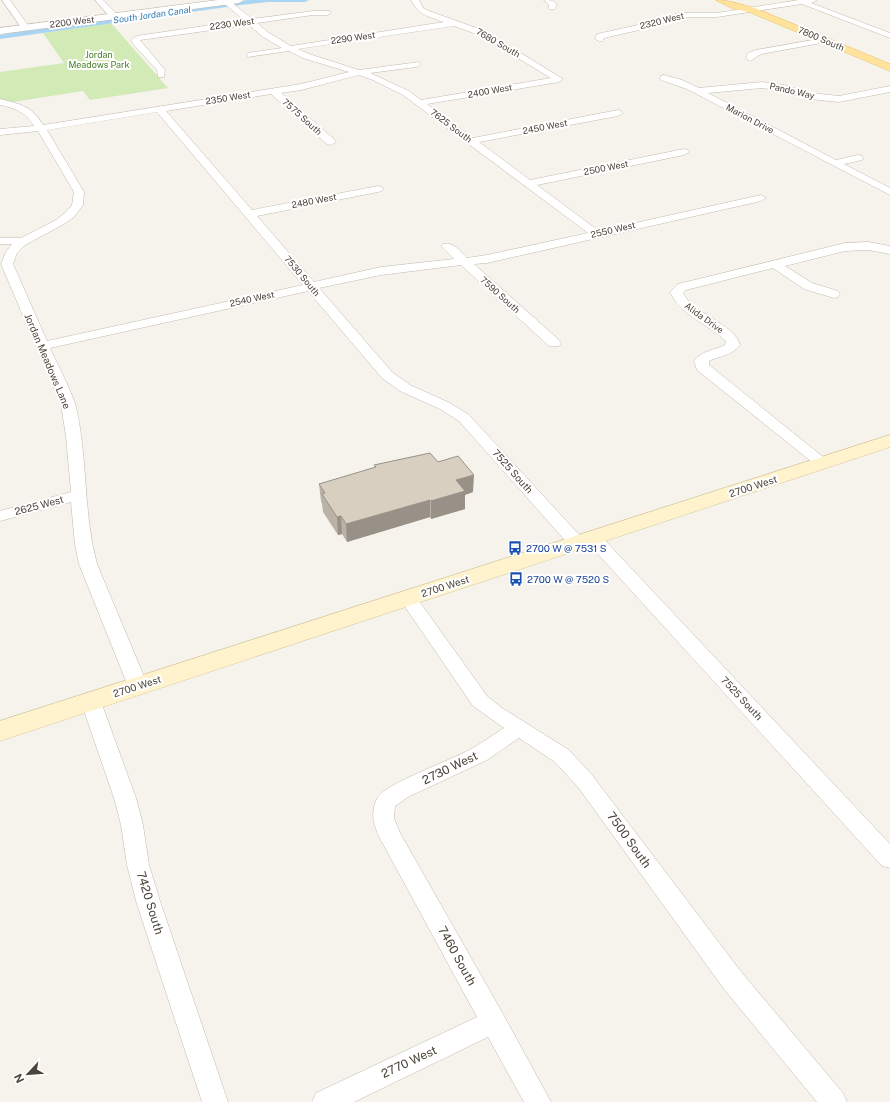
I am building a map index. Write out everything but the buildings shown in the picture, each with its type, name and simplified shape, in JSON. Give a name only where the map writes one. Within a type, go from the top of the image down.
[{"type":"main road","name":"7800 South","points":[[721,0],[737,7],[752,10],[890,68]]},
{"type":"main road","name":"7800 South","points":[[735,0],[747,5],[752,10]]},
{"type":"main road","name":"2700 West","points":[[0,731],[890,441]]},
{"type":"street","points":[[99,0],[114,16]]},
{"type":"street","name":"2200 West","points":[[0,31],[227,3],[239,0]]},
{"type":"street","points":[[416,0],[425,0]]},
{"type":"street","name":"7680 South","points":[[416,0],[420,8],[426,13],[482,33],[559,79]]},
{"type":"street","name":"2320 West","points":[[599,39],[600,36],[607,33],[649,25],[679,15],[717,15],[814,0]]},
{"type":"street","points":[[0,6],[8,2],[26,28]]},
{"type":"street","points":[[803,2],[890,36]]},
{"type":"street","name":"7625 South","points":[[227,3],[273,40],[290,49],[306,56],[362,72],[392,85],[420,103],[596,234]]},
{"type":"street","name":"2230 West","points":[[161,75],[161,70],[136,42],[135,40],[137,38],[313,13],[328,13]]},
{"type":"street","name":"2290 West","points":[[251,56],[455,23]]},
{"type":"street","points":[[750,58],[751,55],[758,52],[824,40]]},
{"type":"street","name":"2350 West","points":[[0,132],[40,128],[316,84],[362,72],[416,64]]},
{"type":"street","name":"Marion Drive","points":[[664,78],[679,82],[697,91],[890,192]]},
{"type":"street","name":"2400 West","points":[[420,103],[559,79]]},
{"type":"street","name":"Pando Way","points":[[697,91],[762,84],[784,88],[810,96],[839,99],[890,89]]},
{"type":"street","name":"7575 South","points":[[273,91],[331,142]]},
{"type":"street","points":[[839,99],[847,106]]},
{"type":"street","name":"Jordan Meadows Lane","points":[[0,102],[21,107],[29,112],[79,192],[80,199],[78,205],[65,218],[23,241],[13,249],[8,257],[7,264],[68,404],[74,436],[83,545],[88,564],[138,686]]},
{"type":"street","name":"7530 South","points":[[159,109],[387,375],[395,383],[448,406],[464,418]]},
{"type":"street","name":"2450 West","points":[[471,141],[618,113]]},
{"type":"street","name":"2500 West","points":[[528,184],[684,152]]},
{"type":"street","points":[[834,163],[858,158]]},
{"type":"street","name":"2480 West","points":[[249,214],[378,189]]},
{"type":"street","name":"2550 West","points":[[465,262],[487,259],[761,198]]},
{"type":"street","points":[[0,241],[23,241]]},
{"type":"street","name":"7590 South","points":[[447,246],[554,343]]},
{"type":"street","name":"Alida Drive","points":[[822,463],[702,367],[700,361],[704,357],[729,348],[733,345],[732,340],[684,303],[676,295],[676,292],[682,287],[850,246],[868,246],[890,250]]},
{"type":"street","name":"2540 West","points":[[42,346],[392,269],[465,262]]},
{"type":"street","points":[[774,264],[808,286],[834,294]]},
{"type":"street","name":"7525 South","points":[[464,418],[585,540],[890,859]]},
{"type":"street","name":"2625 West","points":[[0,516],[79,495]]},
{"type":"street","name":"7500 South","points":[[408,598],[466,684],[480,701],[518,729],[562,756],[585,781],[733,981],[834,1102]]},
{"type":"street","name":"7420 South","points":[[91,702],[125,798],[132,825],[138,865],[148,901],[216,1102]]},
{"type":"street","name":"2730 West","points":[[384,808],[387,801],[401,791],[480,754],[518,729]]},
{"type":"street","name":"7460 South","points":[[384,808],[383,818],[390,836],[538,1102]]},
{"type":"street","name":"2770 West","points":[[325,1102],[494,1022]]},
{"type":"green space","name":"Jordan Meadows Park","points":[[111,23],[168,88],[90,100],[83,91],[13,102],[0,99],[0,72],[64,63],[43,33]]},
{"type":"waterway","name":"South Jordan Canal","points":[[0,37],[241,3],[268,0],[305,0]]},
{"type":"place","name":"2700 W @ 7531 S","points":[[515,548]]},
{"type":"place","name":"2700 W @ 7520 S","points":[[516,579]]}]
